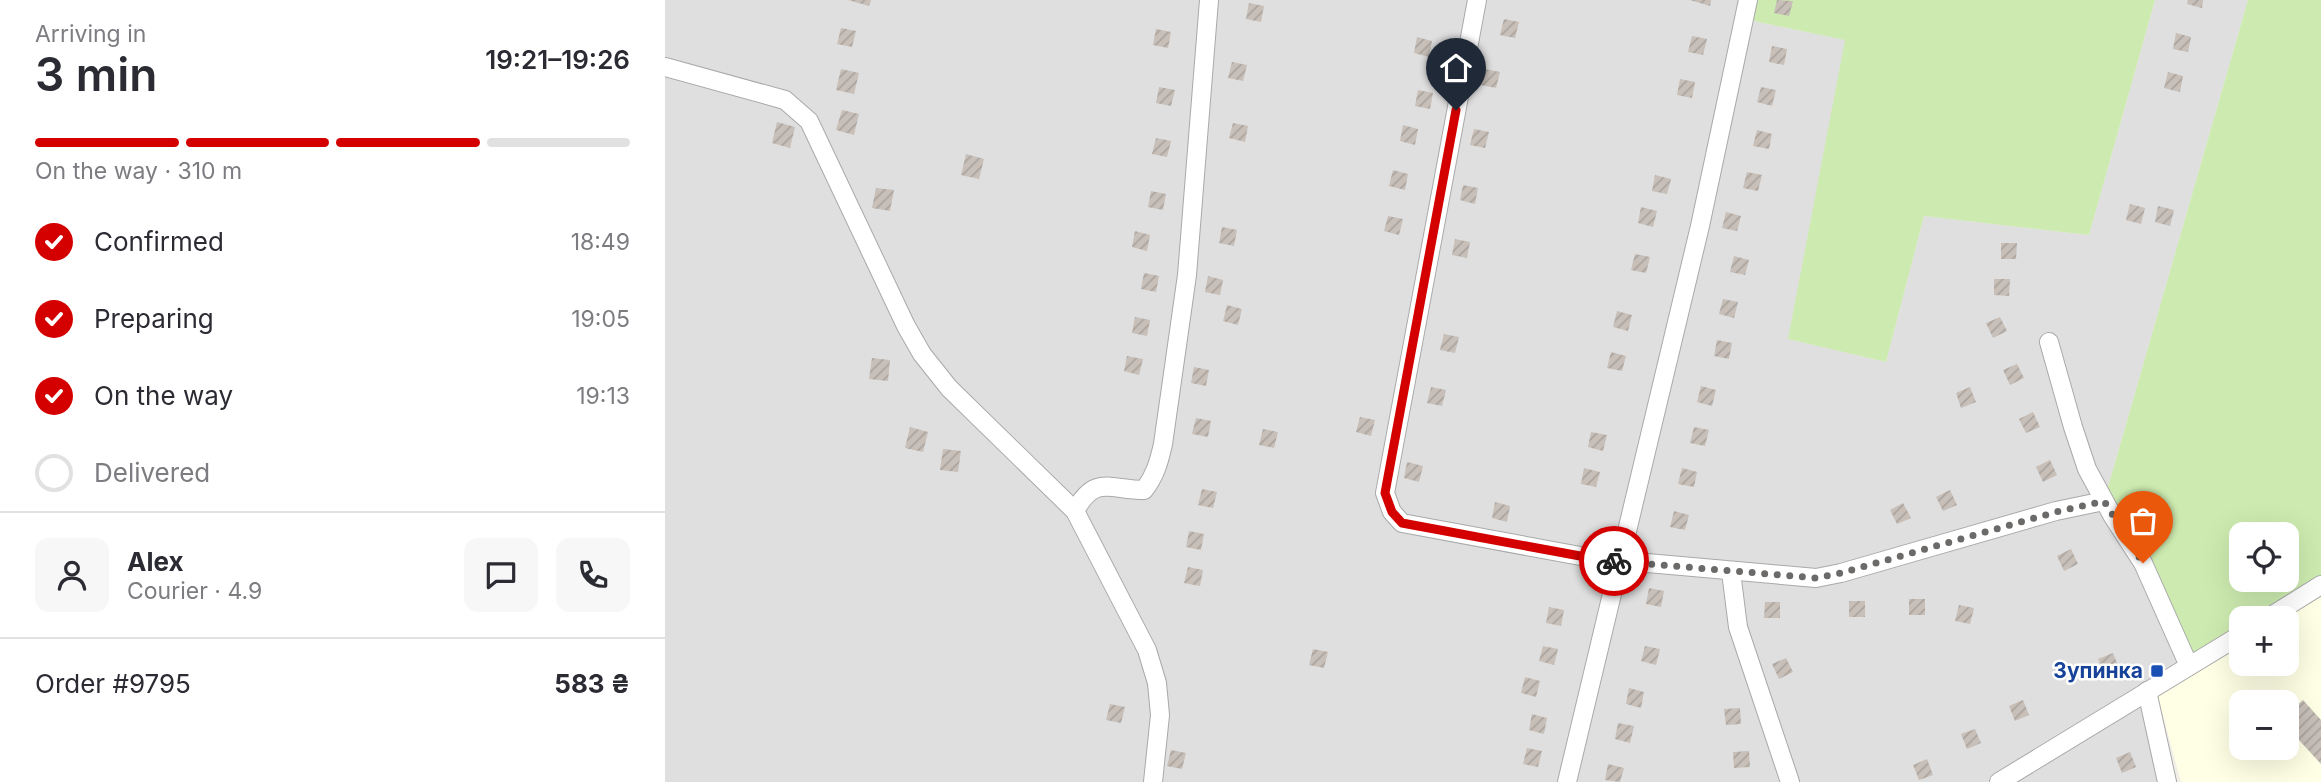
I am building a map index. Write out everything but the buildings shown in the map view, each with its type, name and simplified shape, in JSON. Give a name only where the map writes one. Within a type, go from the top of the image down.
[{"type":"street","points":[[1075,511],[1084,495],[1103,485],[1144,490],[1153,479],[1158,465],[1187,275],[1209,0]]},
{"type":"street","points":[[1476,0],[1385,493],[1392,512],[1402,523],[1591,558],[1816,578],[2104,501]]},
{"type":"street","points":[[1567,782],[1700,226],[1748,0]]},
{"type":"street","points":[[665,67],[785,100],[810,121],[905,326],[922,354],[949,387],[1075,511],[1147,650],[1157,683],[1160,715],[1153,782]]},
{"type":"street","points":[[2049,342],[2087,469],[2143,563],[2189,666]]},
{"type":"street","points":[[1731,572],[1738,627],[1790,782]]},
{"type":"street","points":[[2287,606],[2321,585]]},
{"type":"street","points":[[1999,782],[2229,642]]},
{"type":"street","points":[[2147,691],[2167,782]]},
{"type":"shaded area","points":[[665,0],[1748,0],[1744,19],[1846,40],[1789,339],[1886,362],[1924,216],[2089,235],[2155,0],[2248,0],[2104,501],[2189,666],[2147,691],[2167,782],[665,782]]},
{"type":"shaded area","points":[[2321,596],[2321,782],[2181,782],[2158,697],[2229,653],[2229,676],[2299,676],[2299,610]]},
{"type":"green space","points":[[1748,0],[2155,0],[2089,235],[1924,216],[1886,362],[1788,339],[1845,40],[1744,19]]},
{"type":"green space","points":[[2248,0],[2321,0],[2321,585],[2287,606],[2229,606],[2229,642],[2189,666],[2104,501]]},
{"type":"way so far","points":[[1614,561],[1816,578],[2104,501],[2143,563]]},
{"type":"place","name":"Зупинка","points":[[2157,671]]},
{"type":"route","points":[[1456,110],[1385,493],[1392,512],[1402,523],[1614,561]]}]
